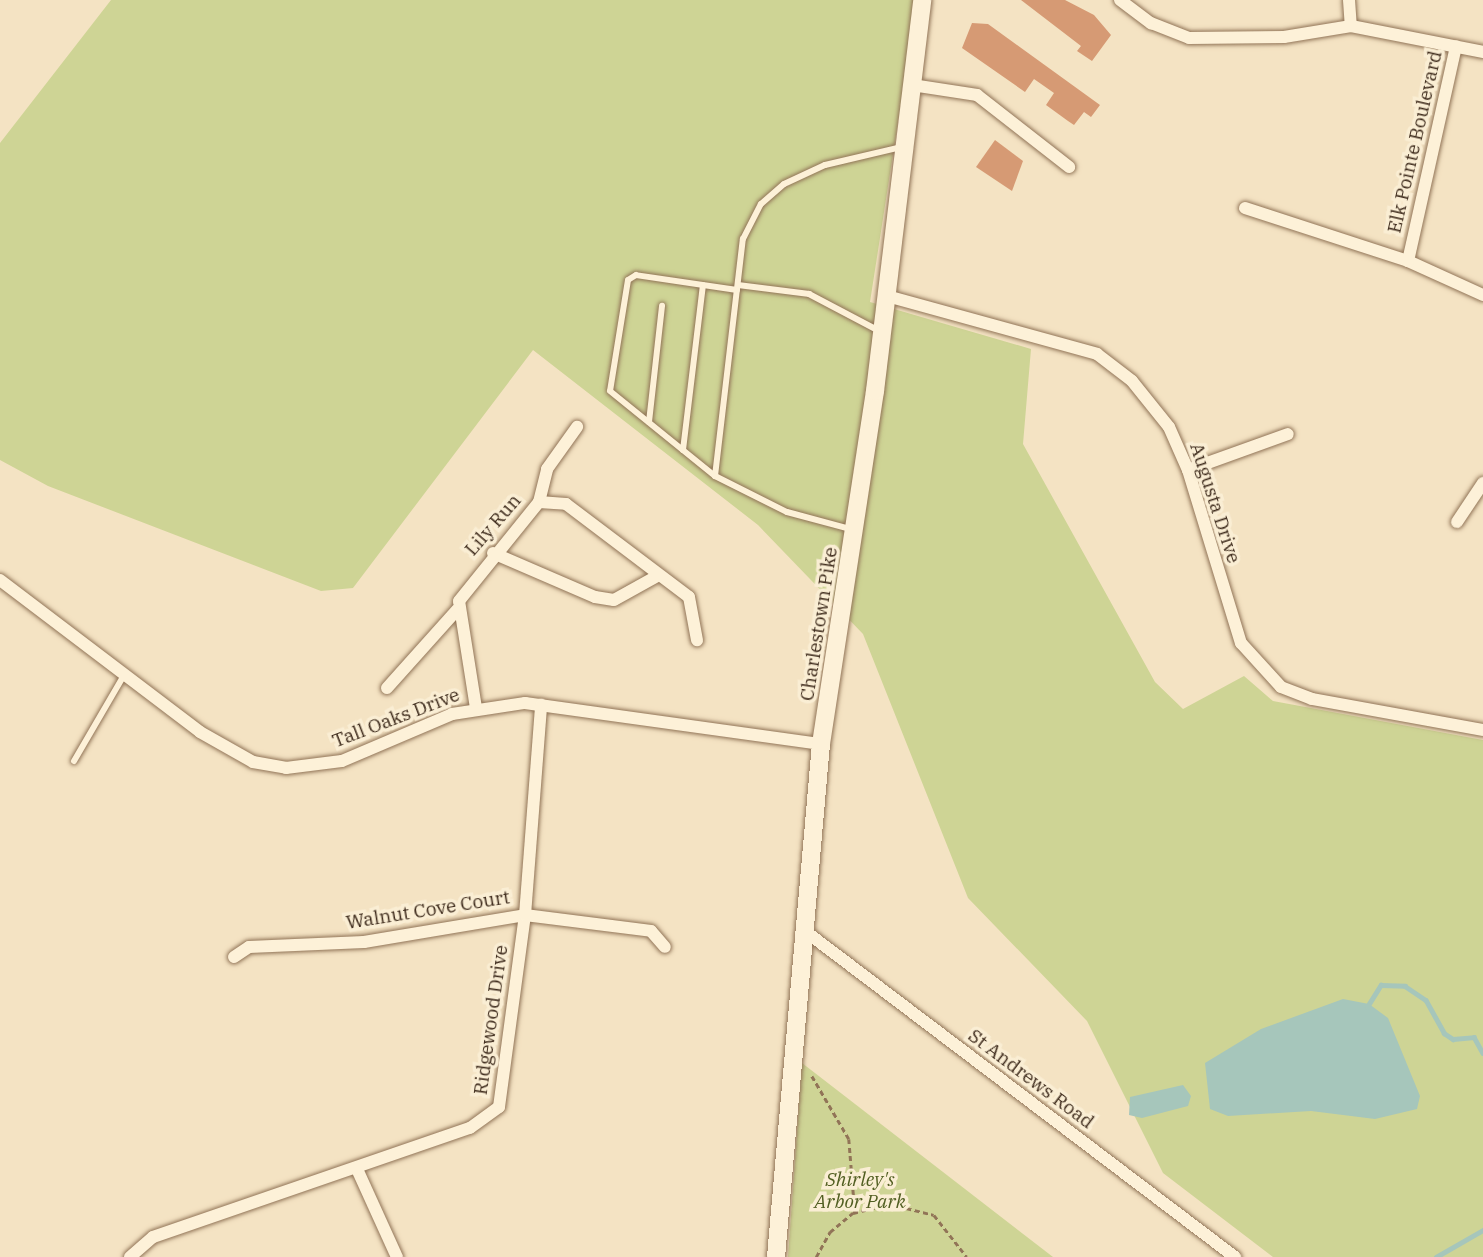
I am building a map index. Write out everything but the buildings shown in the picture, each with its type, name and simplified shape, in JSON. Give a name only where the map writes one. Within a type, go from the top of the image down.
[{"type":"street","name":"Charlestown Pike","points":[[776,1257],[821,744],[883,332],[901,147],[912,85],[922,0]]},
{"type":"street","name":"Elk Pointe Boulevard","points":[[1120,0],[1168,32],[1216,41],[1352,26],[1456,46],[1408,261],[1483,295]]},
{"type":"street","points":[[1349,0],[1352,26]]},
{"type":"street","points":[[1456,46],[1483,52]]},
{"type":"street","points":[[912,85],[977,95],[1069,167]]},
{"type":"street","points":[[1245,208],[1408,261]]},
{"type":"street","name":"Augusta Drive","points":[[887,296],[1097,354],[1153,404],[1188,470],[1231,618],[1266,674],[1312,699],[1483,730]]},
{"type":"street","points":[[539,502],[547,469],[576,428]]},
{"type":"street","points":[[1188,470],[1288,434]]},
{"type":"street","points":[[1457,522],[1483,483]]},
{"type":"street","name":"Lily Run","points":[[387,688],[457,610],[463,588],[539,502],[566,504],[689,597],[697,640]]},
{"type":"street","points":[[493,553],[595,597],[614,600],[659,575]]},
{"type":"street","name":"Tall Oaks Drive","points":[[0,580],[230,753],[286,768],[342,761],[476,708],[541,705],[821,744]]},
{"type":"street","points":[[457,610],[476,708]]},
{"type":"street","name":"Ridgewood Drive","points":[[130,1257],[153,1237],[470,1128],[499,1107],[525,915],[541,705]]},
{"type":"street","name":"Walnut Cove Court","points":[[234,957],[249,947],[364,942],[525,915],[651,931],[665,947]]},
{"type":"street","name":"St Andrews Road","points":[[805,932],[1235,1257]]},
{"type":"street","points":[[357,1169],[397,1257]]},
{"type":"lane","points":[[715,476],[743,239],[761,204],[784,184],[873,148],[901,147]]},
{"type":"lane","points":[[855,530],[787,512],[715,476],[610,391],[628,281],[636,275],[703,285],[809,294],[883,332]]},
{"type":"lane","points":[[683,450],[703,285]]},
{"type":"lane","points":[[649,422],[662,306]]},
{"type":"lane","points":[[74,761],[124,675]]},
{"type":"path","points":[[812,1076],[849,1139],[855,1212]]},
{"type":"path","points":[[816,1257],[830,1232],[855,1212],[915,1207],[950,1228],[967,1257]]},
{"type":"green space","points":[[111,0],[917,0],[870,302],[1031,349],[1023,444],[1155,682],[1183,709],[1244,676],[1273,701],[1483,740],[1483,1257],[1273,1257],[1163,1173],[1087,1021],[968,898],[863,634],[758,525],[533,350],[353,588],[321,591],[48,486],[0,460],[0,143]]},
{"type":"green space","name":"Shirley's Arbor Park","points":[[802,1063],[1053,1257],[788,1257]]},
{"type":"water","points":[[1343,999],[1369,1004],[1388,1018],[1420,1096],[1417,1109],[1375,1119],[1311,1111],[1228,1116],[1210,1109],[1205,1063],[1261,1029]]},
{"type":"water","points":[[1183,1085],[1191,1096],[1188,1106],[1142,1118],[1129,1115],[1130,1097]]},
{"type":"waterway","points":[[1367,1007],[1381,985],[1405,986],[1426,1000],[1444,1033],[1453,1039],[1474,1037],[1483,1053]]},
{"type":"waterway","points":[[1436,1257],[1483,1230]]}]
